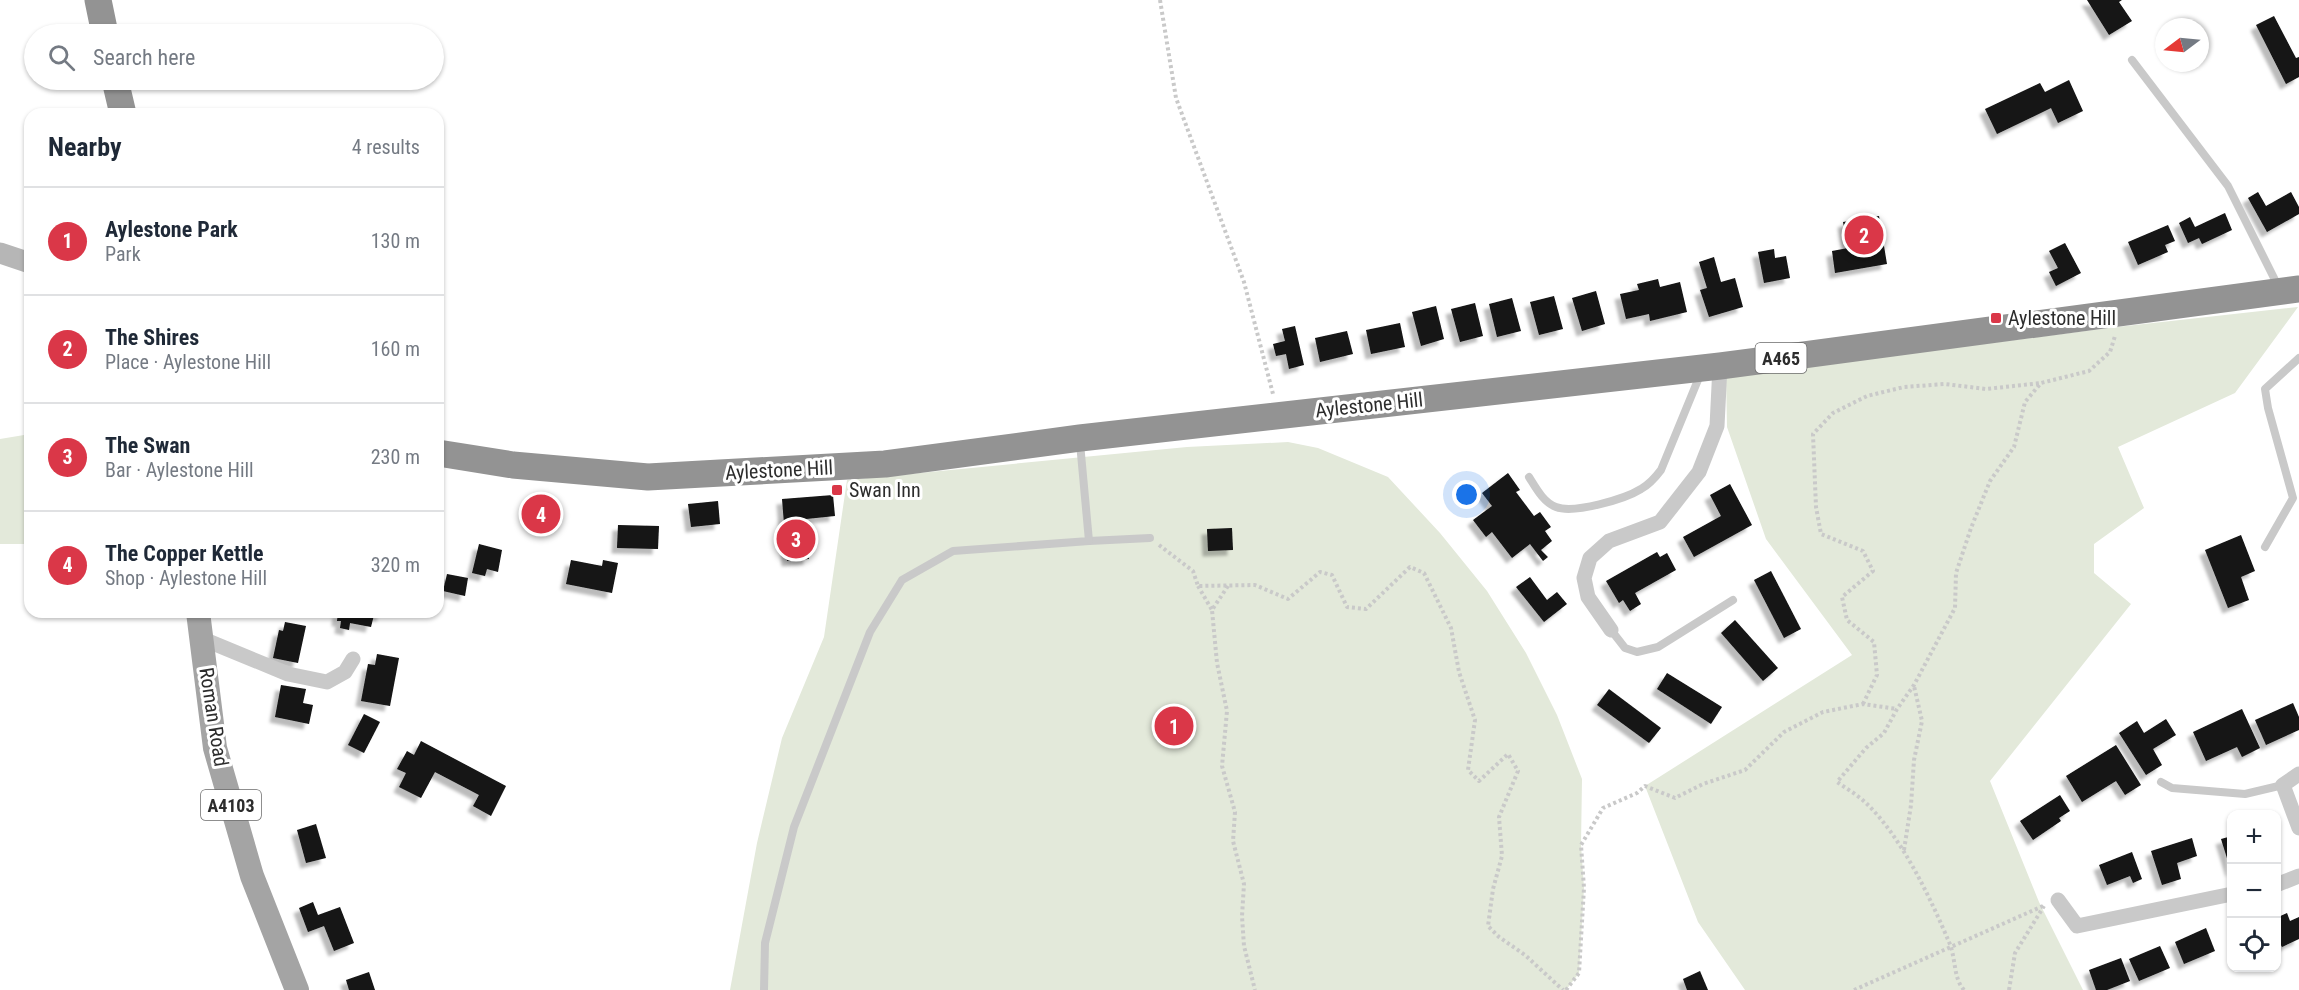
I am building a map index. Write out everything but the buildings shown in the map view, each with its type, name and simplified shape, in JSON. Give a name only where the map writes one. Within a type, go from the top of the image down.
[{"type":"highway","points":[[98,0],[103,24]]},
{"type":"highway","points":[[117,90],[122,108]]},
{"type":"highway","name":"Aylestone Hill","points":[[444,454],[513,465],[648,477],[885,464],[1080,438],[1711,367],[2290,290]]},
{"type":"main road","name":"Roman Road","points":[[199,618],[215,748],[252,876],[297,990]]},
{"type":"street","points":[[0,253],[24,260]]},
{"type":"street","points":[[1611,630],[1588,597],[1584,578],[1590,558],[1609,541],[1660,522],[1699,472],[1717,426],[1711,367]]},
{"type":"street","points":[[203,639],[288,674],[327,682],[345,672],[353,659]]},
{"type":"street","points":[[2299,774],[2283,785],[2299,828]]},
{"type":"street","points":[[2281,883],[2299,876]]},
{"type":"street","points":[[2051,902],[2077,926],[2227,895]]},
{"type":"lane","points":[[2132,60],[2228,186],[2290,290]]},
{"type":"lane","points":[[2265,547],[2293,498],[2268,408],[2265,389],[2299,358]]},
{"type":"lane","points":[[1529,477],[1546,501],[1557,507],[1571,509],[1618,498],[1640,490],[1653,481],[1661,470],[1711,367]]},
{"type":"lane","points":[[1080,438],[1089,541]]},
{"type":"lane","points":[[764,990],[765,943],[794,827],[870,632],[902,580],[953,551],[1150,538]]},
{"type":"lane","points":[[1611,630],[1625,648],[1637,652],[1658,647],[1733,600]]},
{"type":"lane","points":[[2161,782],[2172,788],[2244,794],[2283,785]]},
{"type":"path","points":[[1160,0],[1176,98],[1244,282],[1279,415]]},
{"type":"path","points":[[1863,704],[1877,675],[1874,642],[1847,620],[1842,597],[1873,571],[1863,551],[1821,534],[1816,507],[1813,434],[1833,413],[1867,396],[1904,387],[1945,384],[1986,389],[2041,383],[2089,371],[2110,352],[2120,313]]},
{"type":"path","points":[[1964,990],[1959,985],[1951,946],[1904,851],[1867,804],[1837,782],[1866,748],[1884,732],[1914,685],[1955,608],[1956,573],[1974,519],[1990,482],[2014,447],[2025,402],[2041,383]]},
{"type":"path","points":[[1150,538],[1193,571],[1198,586],[1212,610],[1217,663],[1227,711],[1222,766],[1235,812],[1233,841],[1244,884],[1242,916],[1244,946],[1256,990]]},
{"type":"path","points":[[1198,586],[1255,585],[1288,599],[1320,572],[1332,575],[1347,607],[1366,609],[1410,567],[1424,573],[1451,628],[1459,672],[1476,720],[1468,770],[1479,781],[1508,754],[1518,771],[1499,817],[1502,856],[1493,889],[1488,926],[1565,990],[1579,973],[1584,888],[1581,845],[1603,808],[1637,793],[1645,786],[1675,798],[1703,784],[1745,770],[1784,732],[1823,712],[1863,704],[1897,709]]},
{"type":"path","points":[[1212,610],[1228,585]]},
{"type":"path","points":[[1904,851],[1911,806],[1914,760],[1922,721],[1914,685]]},
{"type":"path","points":[[1854,990],[2051,902]]},
{"type":"path","points":[[2009,990],[2015,953],[2051,902]]},
{"type":"green space","points":[[2298,307],[2235,393],[2118,447],[2144,508],[2094,544],[2094,573],[2131,604],[1990,781],[2039,902],[2083,990],[1745,990],[1698,922],[1645,786],[1852,655],[1766,539],[1727,427],[1726,376],[2117,327]]},
{"type":"green space","points":[[24,435],[24,544],[0,544],[0,439]]},
{"type":"green space","points":[[1288,442],[1318,448],[1388,477],[1440,533],[1487,591],[1526,653],[1557,715],[1582,779],[1581,845],[1584,888],[1579,973],[1566,990],[730,990],[757,843],[782,738],[824,637],[847,480],[1187,447]]},
{"type":"place","name":"The Shires","points":[[1864,235]]},
{"type":"place","name":"Aylestone Hill","points":[[1996,318]]},
{"type":"place","name":"Swan Inn","points":[[837,490]]},
{"type":"place","name":"The Copper Kettle","points":[[541,514]]},
{"type":"place","name":"The Swan","points":[[796,539]]},
{"type":"place","name":"Aylestone Park","points":[[1174,726]]}]
